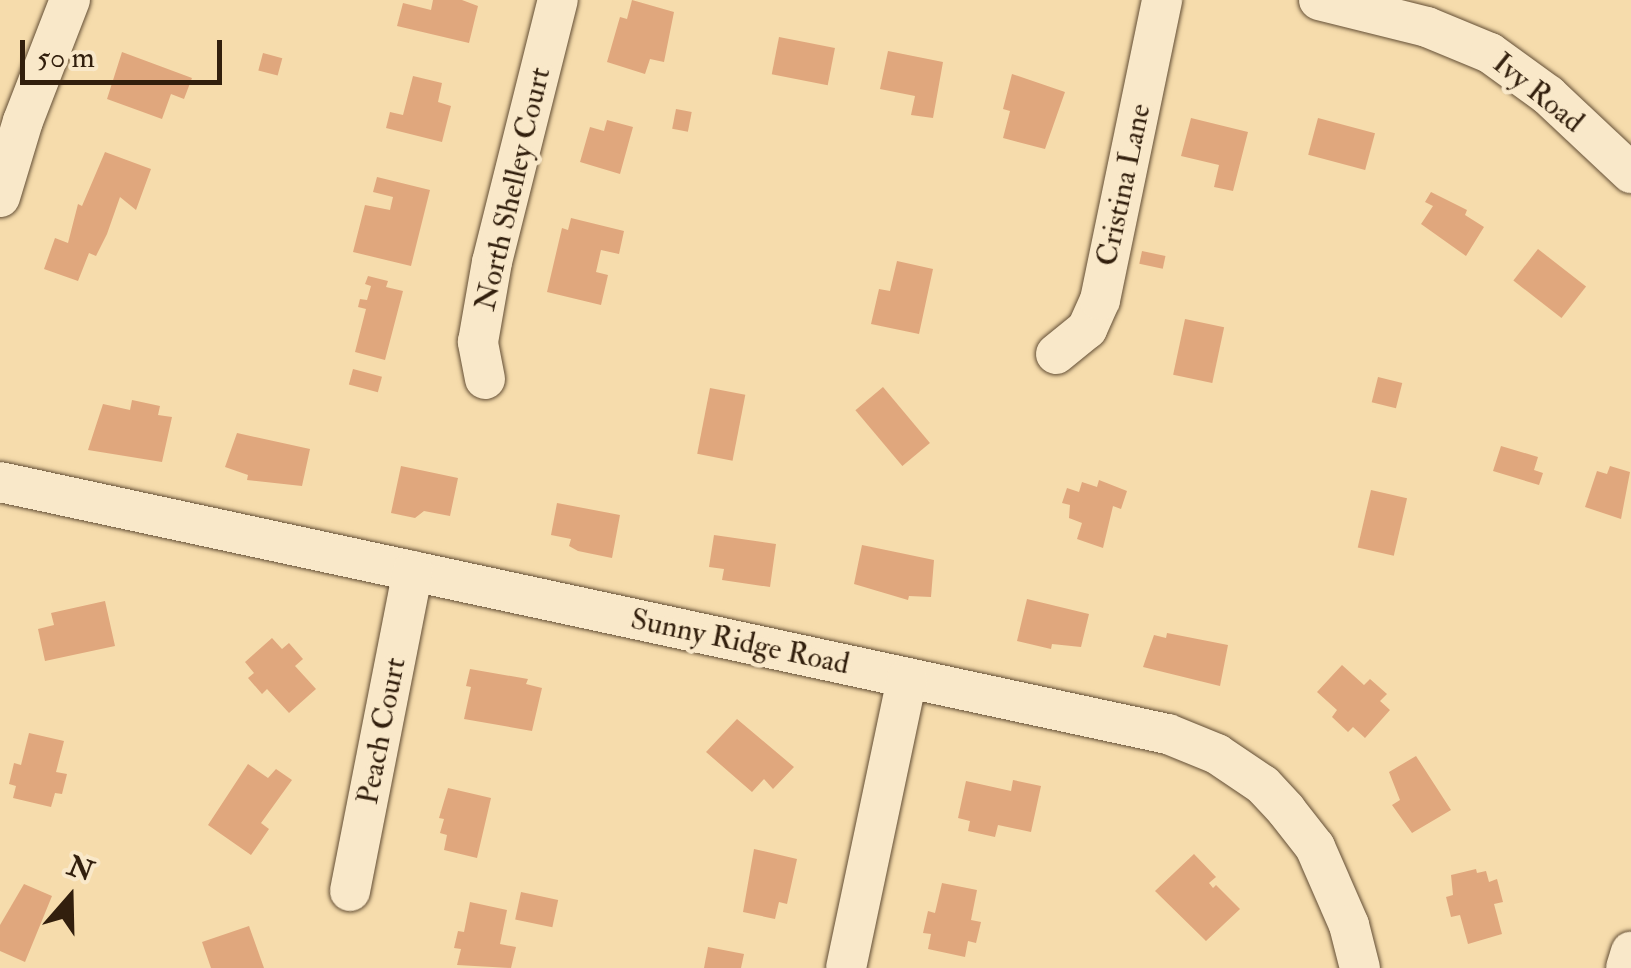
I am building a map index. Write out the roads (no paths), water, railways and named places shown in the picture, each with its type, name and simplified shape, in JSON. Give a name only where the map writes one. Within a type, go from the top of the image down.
[{"type":"street","points":[[0,198],[23,120],[70,0]]},
{"type":"street","name":"North Shelley Court","points":[[485,379],[478,342],[492,262],[558,0]]},
{"type":"street","name":"Cristina Lane","points":[[1056,354],[1087,330],[1100,300],[1162,0]]},
{"type":"street","name":"Ivy Road","points":[[1319,0],[1428,27],[1490,53],[1548,95],[1631,172]]},
{"type":"street","points":[[0,481],[0,493]]},
{"type":"street","name":"Sunny Ridge Road","points":[[0,481],[1168,734],[1217,754],[1264,784],[1314,847],[1350,925],[1360,968]]},
{"type":"street","name":"Peach Court","points":[[350,890],[413,571]]},
{"type":"street","points":[[846,968],[907,679]]},
{"type":"street","points":[[1626,968],[1631,952]]}]
